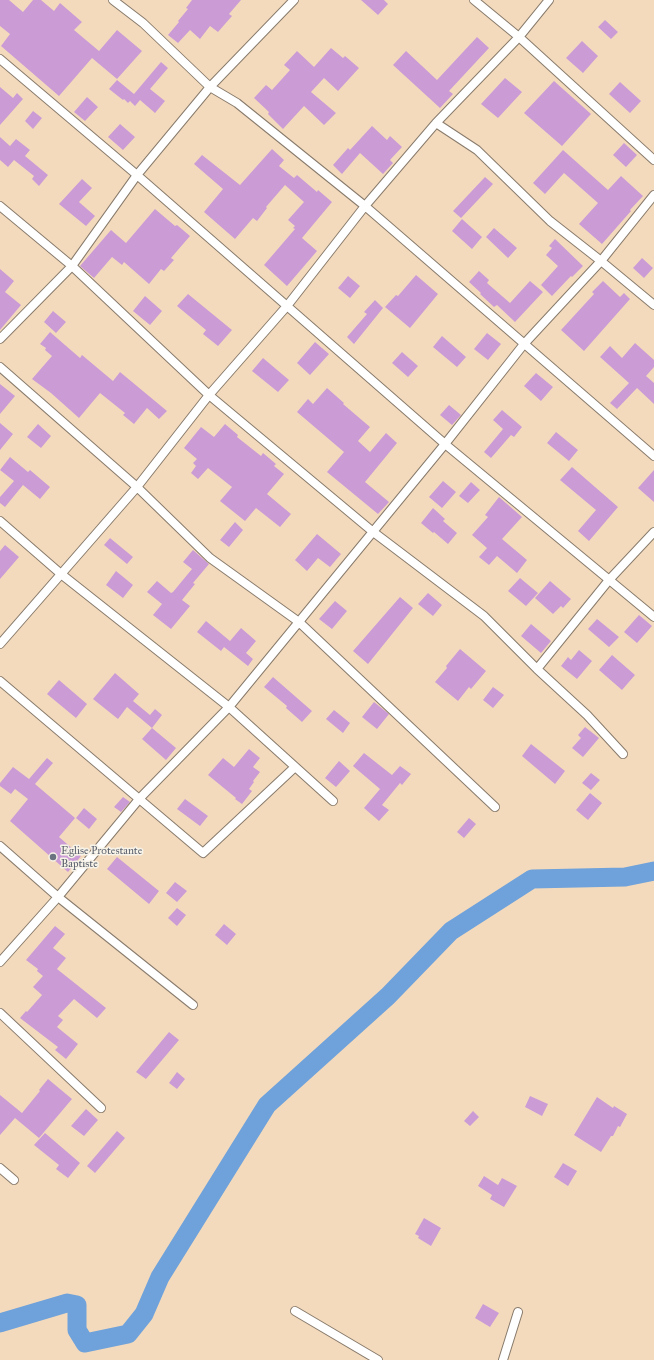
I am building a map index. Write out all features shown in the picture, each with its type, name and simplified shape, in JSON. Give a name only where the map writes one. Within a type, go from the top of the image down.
[{"type":"street","points":[[113,0],[143,23],[210,87],[236,103],[365,206],[654,456]]},
{"type":"street","points":[[0,339],[72,266],[137,175],[210,87],[294,0]]},
{"type":"street","points":[[474,0],[519,37],[654,160]]},
{"type":"street","points":[[0,644],[137,488],[209,395],[287,306],[365,206],[436,123],[519,37],[549,0]]},
{"type":"street","points":[[0,59],[137,175],[445,444],[654,617]]},
{"type":"street","points":[[436,123],[477,150],[550,222],[601,260],[654,305]]},
{"type":"street","points":[[0,962],[58,897],[140,798],[229,707],[445,444],[524,344],[601,260],[654,195]]},
{"type":"street","points":[[0,206],[72,266],[209,395],[372,531],[484,616],[586,715],[623,754]]},
{"type":"street","points":[[0,367],[137,488],[210,558],[300,622],[495,807]]},
{"type":"street","points":[[1,524],[61,574],[229,707],[333,801]]},
{"type":"street","points":[[537,669],[609,580],[654,532]]},
{"type":"street","points":[[0,681],[140,798],[203,853],[295,767]]},
{"type":"street","points":[[0,846],[58,897],[193,1005]]},
{"type":"street","points":[[0,1013],[101,1108]]},
{"type":"street","points":[[0,1168],[14,1180]]},
{"type":"street","points":[[295,1311],[378,1360]]},
{"type":"street","points":[[503,1360],[518,1312]]},
{"type":"building","points":[[0,0],[9,0],[23,12],[33,0],[41,0],[54,11],[60,3],[82,22],[74,30],[99,51],[117,30],[142,51],[117,79],[92,58],[59,96],[1,46],[10,34],[0,26]]},
{"type":"building","points":[[192,0],[241,0],[229,14],[232,16],[218,32],[210,26],[200,39],[190,30],[178,43],[168,35],[188,9],[186,8]]},
{"type":"building","points":[[361,0],[384,0],[388,4],[378,15]]},
{"type":"building","points":[[605,20],[618,32],[611,39],[598,27]]},
{"type":"building","points":[[477,37],[489,48],[449,91],[453,94],[440,108],[393,65],[406,51],[437,80]]},
{"type":"building","points":[[582,41],[598,56],[583,73],[566,58]]},
{"type":"building","points":[[331,48],[343,58],[345,56],[359,68],[338,91],[324,78],[311,92],[336,113],[324,125],[304,106],[283,129],[268,114],[269,112],[254,98],[266,85],[272,90],[290,70],[284,65],[297,51],[314,67]]},
{"type":"building","points":[[161,62],[168,68],[150,89],[165,101],[155,113],[140,100],[135,106],[130,101],[128,103],[124,99],[123,100],[109,89],[117,80],[134,94]]},
{"type":"building","points":[[505,78],[522,92],[498,118],[481,104]]},
{"type":"building","points":[[554,81],[591,114],[562,146],[524,113]]},
{"type":"building","points":[[620,82],[641,101],[630,113],[609,94]]},
{"type":"building","points":[[0,87],[13,98],[17,93],[23,99],[0,125]]},
{"type":"building","points":[[87,97],[98,107],[85,121],[74,112]]},
{"type":"building","points":[[33,111],[42,118],[33,129],[25,121]]},
{"type":"building","points":[[120,124],[135,137],[123,150],[108,137]]},
{"type":"building","points":[[372,126],[387,140],[390,136],[402,147],[390,160],[393,163],[383,174],[360,153],[342,174],[333,165],[348,148],[350,150]]},
{"type":"building","points":[[0,137],[10,146],[16,139],[30,150],[25,156],[48,175],[39,186],[32,179],[34,176],[14,160],[8,167],[0,160]]},
{"type":"building","points":[[624,143],[637,155],[626,167],[613,155]]},
{"type":"building","points":[[272,149],[284,160],[279,166],[294,178],[297,175],[317,192],[318,190],[332,202],[302,238],[317,251],[287,286],[264,265],[295,229],[293,228],[295,226],[288,220],[304,202],[285,185],[266,207],[267,208],[257,221],[253,218],[235,239],[204,212],[223,189],[194,164],[202,155],[240,185]]},
{"type":"building","points":[[563,150],[608,190],[621,176],[643,196],[602,244],[579,224],[598,203],[564,173],[545,194],[533,183]]},
{"type":"building","points":[[485,177],[493,184],[461,218],[453,211]]},
{"type":"building","points":[[82,179],[92,188],[79,202],[95,216],[86,226],[59,204]]},
{"type":"building","points":[[155,209],[175,226],[177,225],[190,236],[171,258],[174,260],[164,271],[161,269],[149,284],[124,262],[122,265],[112,257],[94,278],[80,266],[111,230],[126,243]]},
{"type":"building","points":[[462,219],[482,237],[472,249],[452,231]]},
{"type":"building","points":[[494,228],[517,248],[508,258],[486,237]]},
{"type":"building","points":[[555,239],[583,266],[552,296],[541,285],[558,266],[546,255],[552,248],[549,246]]},
{"type":"building","points":[[642,258],[653,268],[644,278],[633,268]]},
{"type":"building","points":[[0,269],[14,281],[5,292],[21,305],[0,330]]},
{"type":"building","points":[[479,271],[489,280],[487,283],[510,303],[530,281],[543,292],[515,322],[497,305],[494,307],[469,282]]},
{"type":"building","points":[[416,275],[438,294],[410,328],[385,307],[396,295],[398,296]]},
{"type":"building","points":[[348,276],[360,286],[350,298],[338,288]]},
{"type":"building","points":[[603,281],[620,297],[624,293],[630,299],[584,351],[561,330],[594,294],[592,292]]},
{"type":"building","points":[[188,294],[232,330],[218,346],[203,334],[206,330],[177,306]]},
{"type":"building","points":[[145,296],[162,311],[150,325],[133,311]]},
{"type":"building","points":[[375,300],[383,308],[354,344],[347,337],[367,314],[364,312]]},
{"type":"building","points":[[53,311],[66,322],[56,333],[44,322]]},
{"type":"building","points":[[50,332],[80,358],[82,355],[113,381],[120,372],[167,411],[159,419],[147,408],[134,424],[123,415],[125,413],[100,393],[79,418],[51,393],[32,379],[52,356],[45,350],[46,348],[40,344]]},
{"type":"building","points":[[487,333],[501,344],[488,360],[474,349]]},
{"type":"building","points":[[442,336],[466,357],[457,367],[433,347]]},
{"type":"building","points":[[315,342],[329,354],[310,375],[297,363]]},
{"type":"building","points":[[635,343],[654,360],[654,367],[646,376],[654,383],[654,404],[637,388],[617,409],[610,403],[629,383],[600,357],[610,346],[622,358]]},
{"type":"building","points":[[402,352],[418,366],[408,377],[392,363]]},
{"type":"building","points":[[263,358],[289,380],[278,392],[252,371]]},
{"type":"building","points":[[536,373],[553,387],[541,401],[524,386]]},
{"type":"building","points":[[0,384],[15,396],[0,414]]},
{"type":"building","points":[[327,388],[370,427],[358,441],[370,452],[386,433],[397,443],[365,482],[389,502],[378,514],[327,472],[344,452],[297,412],[308,399],[313,404]]},
{"type":"building","points":[[449,405],[461,415],[452,425],[440,415]]},
{"type":"building","points":[[502,410],[522,427],[514,437],[511,435],[491,458],[484,452],[503,429],[493,420]]},
{"type":"building","points":[[0,423],[13,434],[0,450]]},
{"type":"building","points":[[38,424],[51,436],[41,448],[27,437]]},
{"type":"building","points":[[225,424],[238,435],[237,437],[261,456],[263,453],[276,464],[274,466],[284,474],[267,494],[291,514],[280,527],[256,508],[245,521],[220,501],[232,487],[208,468],[198,479],[191,473],[196,466],[193,463],[197,459],[184,448],[201,427],[214,437]]},
{"type":"building","points":[[556,432],[578,450],[569,461],[547,443]]},
{"type":"building","points":[[10,457],[28,472],[30,470],[50,487],[40,499],[23,485],[5,507],[0,503],[0,497],[14,481],[0,470]]},
{"type":"building","points":[[572,467],[618,507],[589,541],[578,531],[596,510],[560,480]]},
{"type":"building","points":[[654,470],[654,502],[638,488]]},
{"type":"building","points":[[443,481],[456,492],[442,508],[429,497]]},
{"type":"building","points":[[471,482],[480,490],[468,503],[459,496]]},
{"type":"building","points":[[499,497],[522,517],[502,539],[527,560],[517,573],[497,556],[489,565],[479,557],[487,548],[472,535],[488,517],[485,515]]},
{"type":"building","points":[[433,508],[445,519],[443,521],[457,533],[448,544],[421,523]]},
{"type":"building","points":[[235,522],[243,530],[229,547],[220,540]]},
{"type":"building","points":[[317,534],[341,554],[330,567],[318,558],[307,571],[295,560]]},
{"type":"building","points":[[110,538],[133,557],[127,564],[104,545]]},
{"type":"building","points":[[5,545],[19,557],[0,579],[0,551]]},
{"type":"building","points":[[193,550],[209,564],[193,583],[195,584],[182,600],[190,606],[171,629],[153,615],[162,604],[147,592],[157,581],[171,593],[173,592],[192,569],[183,562]]},
{"type":"building","points":[[116,571],[133,585],[123,598],[106,585]]},
{"type":"building","points":[[520,578],[538,593],[526,606],[508,591]]},
{"type":"building","points":[[550,581],[571,599],[563,608],[561,606],[553,614],[535,598]]},
{"type":"building","points":[[428,593],[442,605],[433,616],[418,604]]},
{"type":"building","points":[[400,597],[413,608],[368,664],[353,651]]},
{"type":"building","points":[[335,601],[347,611],[332,629],[319,619]]},
{"type":"building","points":[[639,615],[652,626],[637,643],[624,632]]},
{"type":"building","points":[[597,619],[619,637],[609,647],[588,629]]},
{"type":"building","points":[[206,621],[230,641],[241,628],[256,641],[246,653],[253,659],[248,666],[224,647],[221,651],[197,632]]},
{"type":"building","points":[[531,624],[551,641],[541,653],[521,636]]},
{"type":"building","points":[[460,649],[486,671],[471,689],[469,687],[458,701],[435,682]]},
{"type":"building","points":[[579,650],[592,661],[577,679],[561,666],[568,657],[571,660]]},
{"type":"building","points":[[612,655],[635,675],[622,690],[599,670]]},
{"type":"building","points":[[115,673],[139,694],[133,701],[150,715],[155,709],[162,715],[152,728],[127,707],[118,719],[93,699]]},
{"type":"building","points":[[273,677],[312,711],[302,722],[286,708],[287,706],[264,687]]},
{"type":"building","points":[[59,680],[87,704],[76,718],[47,694]]},
{"type":"building","points":[[493,687],[504,695],[493,708],[483,700]]},
{"type":"building","points":[[374,702],[389,714],[377,729],[362,717]]},
{"type":"building","points":[[334,710],[350,723],[343,733],[326,719]]},
{"type":"building","points":[[585,727],[599,738],[583,757],[572,748],[581,738],[578,735]]},
{"type":"building","points":[[152,728],[176,748],[166,760],[142,739]]},
{"type":"building","points":[[531,744],[565,771],[555,784],[522,756]]},
{"type":"building","points":[[249,749],[260,758],[253,767],[260,772],[249,789],[252,791],[242,804],[208,775],[223,758],[234,767]]},
{"type":"building","points":[[364,753],[392,775],[400,766],[411,774],[402,785],[400,783],[382,805],[389,810],[379,821],[364,808],[380,789],[353,766]]},
{"type":"building","points":[[47,758],[53,763],[35,784],[75,818],[59,837],[81,856],[68,872],[10,821],[28,799],[15,789],[11,794],[0,786],[0,783],[13,767],[29,779]]},
{"type":"building","points":[[339,761],[350,771],[336,787],[325,778]]},
{"type":"building","points":[[591,773],[600,780],[591,790],[582,783]]},
{"type":"building","points":[[590,793],[602,803],[588,820],[576,810]]},
{"type":"building","points":[[123,797],[130,802],[121,812],[114,807]]},
{"type":"building","points":[[185,799],[208,816],[200,826],[177,809]]},
{"type":"building","points":[[84,808],[97,819],[89,829],[76,818]]},
{"type":"building","points":[[469,818],[476,824],[464,838],[457,832]]},
{"type":"building","points":[[117,857],[159,891],[149,904],[107,869]]},
{"type":"building","points":[[175,882],[187,891],[177,902],[166,893]]},
{"type":"building","points":[[177,908],[186,915],[177,926],[168,918]]},
{"type":"building","points":[[224,924],[236,934],[227,945],[215,935]]},
{"type":"building","points":[[55,926],[65,934],[53,948],[66,958],[57,969],[106,1008],[97,1018],[74,999],[58,1016],[63,1020],[57,1027],[78,1044],[66,1059],[55,1050],[58,1047],[20,1018],[42,995],[33,987],[43,976],[37,971],[38,969],[26,960]]},
{"type":"building","points":[[169,1032],[179,1040],[146,1079],[136,1072]]},
{"type":"building","points":[[177,1072],[185,1079],[177,1089],[169,1083]]},
{"type":"building","points":[[48,1079],[72,1099],[39,1138],[15,1118],[0,1135],[0,1095],[22,1113]]},
{"type":"building","points":[[530,1096],[548,1104],[542,1116],[525,1107]]},
{"type":"building","points":[[597,1097],[613,1108],[614,1106],[627,1114],[620,1127],[618,1126],[613,1136],[611,1136],[601,1152],[574,1135]]},
{"type":"building","points":[[86,1109],[98,1120],[84,1136],[71,1126]]},
{"type":"building","points":[[473,1111],[479,1117],[470,1126],[464,1121]]},
{"type":"building","points":[[117,1131],[125,1138],[95,1173],[87,1166]]},
{"type":"building","points":[[45,1133],[80,1163],[68,1178],[56,1169],[59,1165],[34,1145]]},
{"type":"building","points":[[563,1163],[577,1171],[568,1186],[554,1177]]},
{"type":"building","points":[[484,1176],[498,1185],[502,1178],[517,1186],[504,1207],[490,1199],[492,1195],[478,1186]]},
{"type":"building","points":[[424,1218],[441,1228],[431,1246],[418,1238],[419,1236],[415,1234]]},
{"type":"building","points":[[483,1304],[499,1313],[490,1327],[475,1318]]},
{"type":"waterway","points":[[0,1323],[67,1303],[77,1305],[77,1330],[85,1343],[128,1334],[144,1314],[160,1277],[267,1105],[388,996],[451,931],[532,879],[625,877],[654,871]]},
{"type":"place","name":"Eglise Protestante Baptiste","points":[[53,857]]}]
